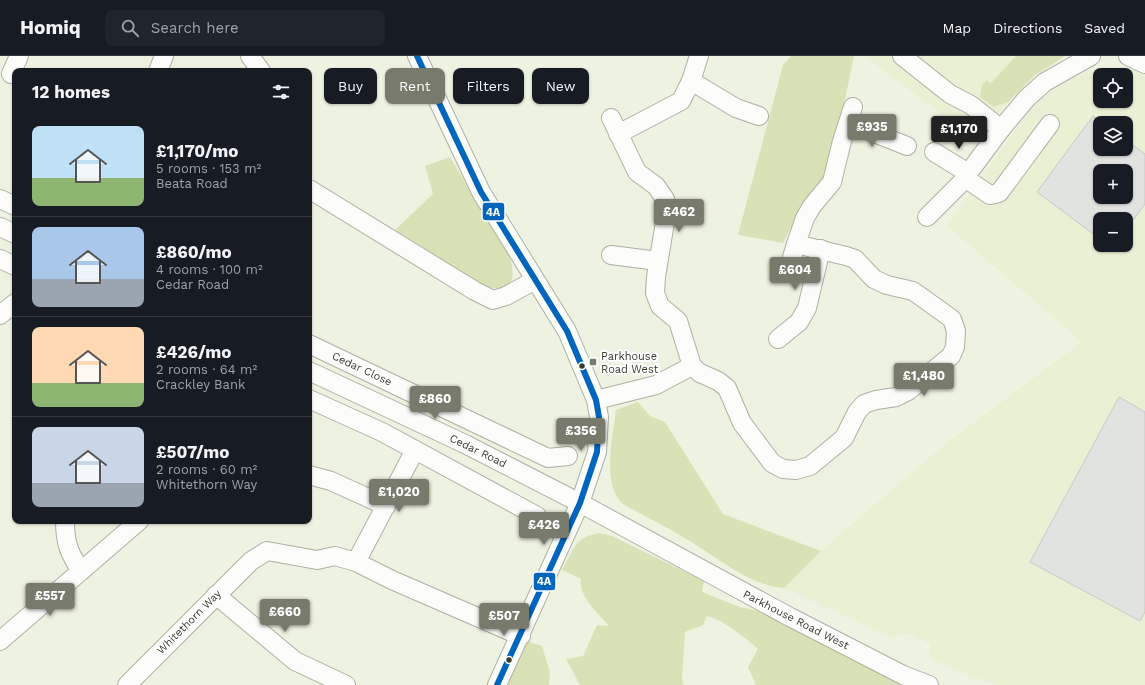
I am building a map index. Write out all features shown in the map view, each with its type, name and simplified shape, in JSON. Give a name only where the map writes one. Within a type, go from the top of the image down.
[{"type":"street","points":[[12,68],[19,56]]},
{"type":"street","points":[[159,68],[164,56]]},
{"type":"street","points":[[250,56],[259,68]]},
{"type":"street","points":[[417,56],[481,192],[567,331],[596,400],[599,417],[597,452],[580,503],[498,685]]},
{"type":"street","points":[[699,56],[691,81],[681,101],[614,126],[637,172],[656,186],[665,199],[667,210],[655,285],[657,300],[660,306],[678,321],[692,366],[700,373],[718,381],[727,388],[742,423],[772,463],[783,469],[796,470],[810,466],[844,438],[857,412],[864,404],[876,400],[896,397],[908,391],[951,356],[955,347],[956,331],[952,319],[913,291],[887,285],[874,279],[855,259],[821,249],[796,244]]},
{"type":"street","points":[[902,56],[950,94],[971,105],[1001,129]]},
{"type":"street","points":[[927,218],[966,176],[1001,129],[1027,98],[1045,82],[1091,56]]},
{"type":"street","points":[[1128,56],[1145,64]]},
{"type":"street","points":[[691,81],[736,108],[759,116]]},
{"type":"street","points":[[790,264],[805,218],[812,206],[832,182],[842,141],[851,115],[907,146]]},
{"type":"street","points":[[934,152],[990,195],[999,193],[1050,124]]},
{"type":"street","points":[[312,191],[475,291],[493,300],[506,296],[535,280]]},
{"type":"street","points":[[0,199],[12,205]]},
{"type":"street","points":[[0,227],[12,233]]},
{"type":"street","points":[[778,339],[799,322],[807,308],[821,249]]},
{"type":"street","points":[[611,255],[658,261]]},
{"type":"street","points":[[0,259],[12,265]]},
{"type":"street","points":[[0,315],[12,305]]},
{"type":"street","name":"Cedar Close","points":[[312,345],[548,458],[568,456]]},
{"type":"street","points":[[596,400],[656,385],[692,366]]},
{"type":"street","name":"Cedar Road","points":[[312,372],[465,444],[580,503]]},
{"type":"street","points":[[312,400],[382,432],[532,508]]},
{"type":"street","points":[[356,562],[415,450]]},
{"type":"street","points":[[312,476],[331,481],[386,506]]},
{"type":"street","name":"Parkhouse Road West","points":[[580,503],[790,617],[903,675],[929,685]]},
{"type":"street","points":[[65,524],[65,536],[70,554],[81,571]]},
{"type":"street","points":[[0,641],[136,524]]},
{"type":"street","name":"Whitethorn Way","points":[[127,685],[251,561],[267,551],[317,560],[335,556],[356,562],[392,580],[521,636]]},
{"type":"street","points":[[216,595],[295,661],[346,685]]},
{"type":"shaded area","points":[[791,56],[854,56],[832,162],[825,176],[803,203],[783,243],[738,235],[783,65]]},
{"type":"shaded area","points":[[864,56],[1016,56],[991,84],[982,85],[980,97],[994,107],[1008,102],[979,141]]},
{"type":"shaded area","points":[[1016,56],[1065,56],[1034,76],[1008,102],[994,107],[980,97],[982,85],[986,80],[991,83]]},
{"type":"shaded area","points":[[1133,70],[1145,77],[1145,685],[1001,685],[976,678],[930,659],[930,644],[910,634],[891,637],[784,588],[821,551],[944,445],[1082,342],[947,226],[1031,109],[1070,79],[1093,72],[1093,108],[1133,108]]},
{"type":"shaded area","points":[[450,157],[509,255],[513,271],[510,282],[507,286],[502,288],[494,288],[485,286],[395,230],[433,194],[425,166]]},
{"type":"shaded area","points":[[638,402],[650,416],[665,422],[723,514],[821,551],[784,588],[761,583],[749,578],[678,534],[623,504],[616,495],[612,485],[610,472],[611,446],[616,410]]},
{"type":"shaded area","points":[[600,533],[612,536],[704,581],[702,592],[740,607],[766,613],[840,654],[904,685],[756,685],[748,667],[758,649],[741,634],[721,622],[707,616],[703,625],[685,632],[682,679],[684,685],[580,685],[566,659],[583,656],[597,625],[609,626],[586,598],[581,585],[581,579],[562,570],[572,550],[580,541],[591,535]]},
{"type":"shaded area","points":[[526,641],[542,646],[550,672],[549,685],[505,685]]},
{"type":"building","points":[[1093,116],[1093,156],[1133,156],[1133,145],[1145,154],[1145,204],[1134,219],[1133,212],[1093,212],[1093,234],[1037,192]]},
{"type":"building","points":[[1119,397],[1145,412],[1145,612],[1140,621],[1030,562]]},
{"type":"transit line","name":"4A","points":[[417,56],[481,192],[567,331],[596,400],[599,417],[597,452],[580,503],[497,685]]},
{"type":"place","name":"Parkhouse Road West","points":[[593,362]]}]
